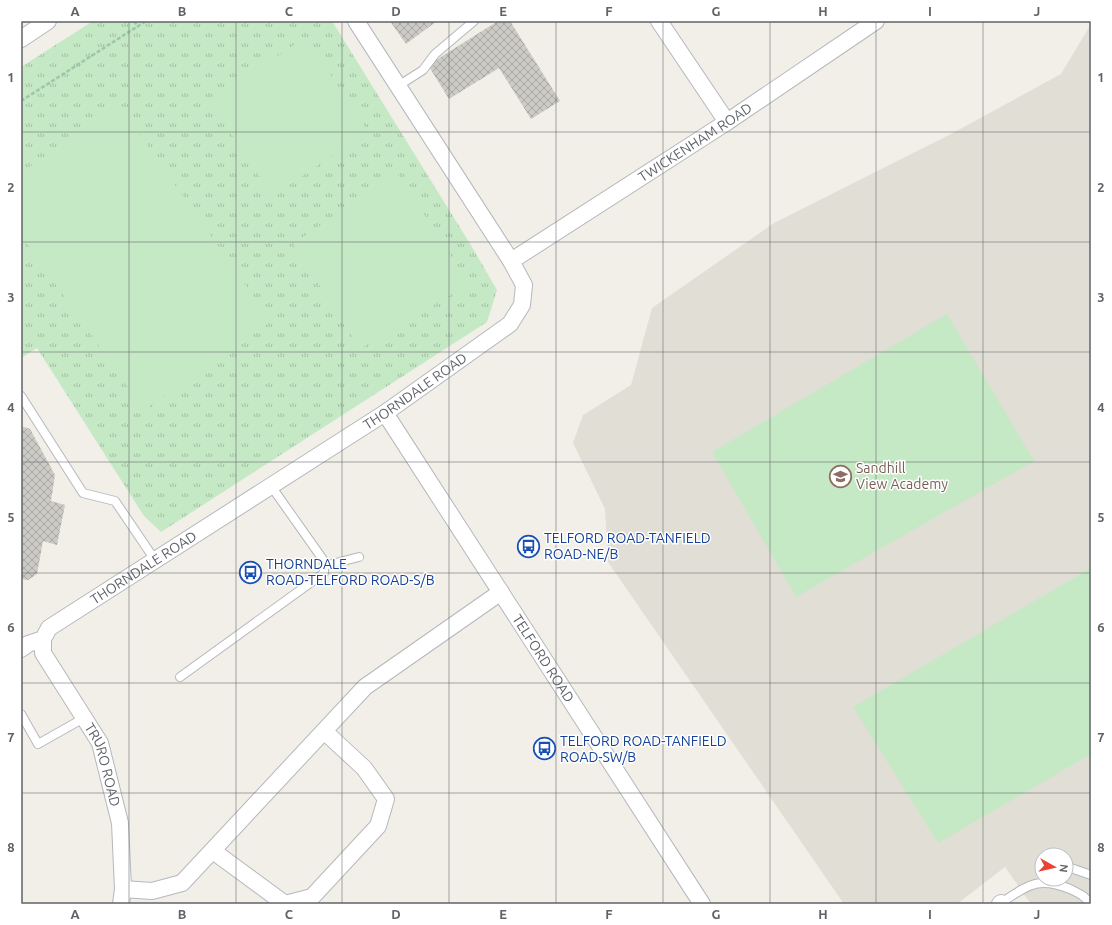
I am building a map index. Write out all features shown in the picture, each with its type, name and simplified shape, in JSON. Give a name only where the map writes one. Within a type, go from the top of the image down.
[{"type":"street","points":[[21,39],[48,21]]},
{"type":"street","name":"THORNDALE ROAD","points":[[21,649],[28,644],[43,639],[49,628],[385,413],[510,324],[522,305],[524,285],[511,261],[356,21]]},
{"type":"street","points":[[659,21],[727,122]]},
{"type":"street","name":"TWICKENHAM ROAD","points":[[511,261],[727,122],[876,21]]},
{"type":"street","name":"TELFORD ROAD","points":[[385,413],[702,904]]},
{"type":"street","points":[[122,896],[152,891],[182,883],[325,732],[365,687],[501,592]]},
{"type":"street","name":"TRURO ROAD","points":[[43,639],[43,653],[100,743],[120,823],[122,896]]},
{"type":"street","points":[[213,851],[285,904],[312,897],[378,826],[386,799],[364,768],[325,732]]},
{"type":"lane","points":[[398,86],[423,70],[435,54],[474,21]]},
{"type":"lane","points":[[21,396],[83,493],[115,501],[155,560]]},
{"type":"lane","points":[[180,677],[324,573],[324,561],[271,486]]},
{"type":"lane","points":[[324,566],[359,558]]},
{"type":"lane","points":[[21,714],[38,744],[84,718]]},
{"type":"lane","points":[[1074,869],[1091,875]]},
{"type":"lane","points":[[1000,903],[1028,886],[1034,884]]},
{"type":"lane","points":[[1064,887],[1079,893],[1090,902]]},
{"type":"path","points":[[134,21],[138,26]]},
{"type":"path","points":[[21,101],[146,21]]},
{"type":"shaded area","name":"Sandhill View Academy","points":[[1091,24],[1091,904],[1031,904],[1005,867],[957,904],[844,904],[608,562],[605,509],[573,443],[583,415],[631,385],[652,308],[774,223],[951,134],[1061,74]]},
{"type":"green space","points":[[93,21],[332,21],[497,290],[487,322],[161,532],[144,516],[37,348],[21,358],[21,67]]},
{"type":"green space","points":[[306,37],[368,132],[272,196],[210,101]]},
{"type":"green space","points":[[118,104],[271,321],[144,410],[21,235],[21,173]]},
{"type":"green space","points":[[397,173],[469,284],[360,349],[293,244]]},
{"type":"green space","points":[[947,314],[1034,461],[796,597],[712,452]]},
{"type":"green space","points":[[1091,568],[1091,754],[938,843],[853,707]]},
{"type":"building","points":[[390,21],[437,21],[406,44]]},
{"type":"building","points":[[498,21],[510,21],[560,101],[531,119],[499,68],[449,99],[428,65]]},
{"type":"building","points":[[21,426],[30,429],[55,475],[51,501],[65,505],[57,545],[43,541],[37,574],[28,580],[21,579]]},
{"type":"place","name":"Sandhill View Academy","points":[[840,476]]},
{"type":"place","name":"TELFORD ROAD-TANFIELD ROAD-NE/B","points":[[528,546]]},
{"type":"place","name":"THORNDALE ROAD-TELFORD ROAD-S/B","points":[[250,572]]},
{"type":"place","name":"TELFORD ROAD-TANFIELD ROAD-SW/B","points":[[545,749]]}]
